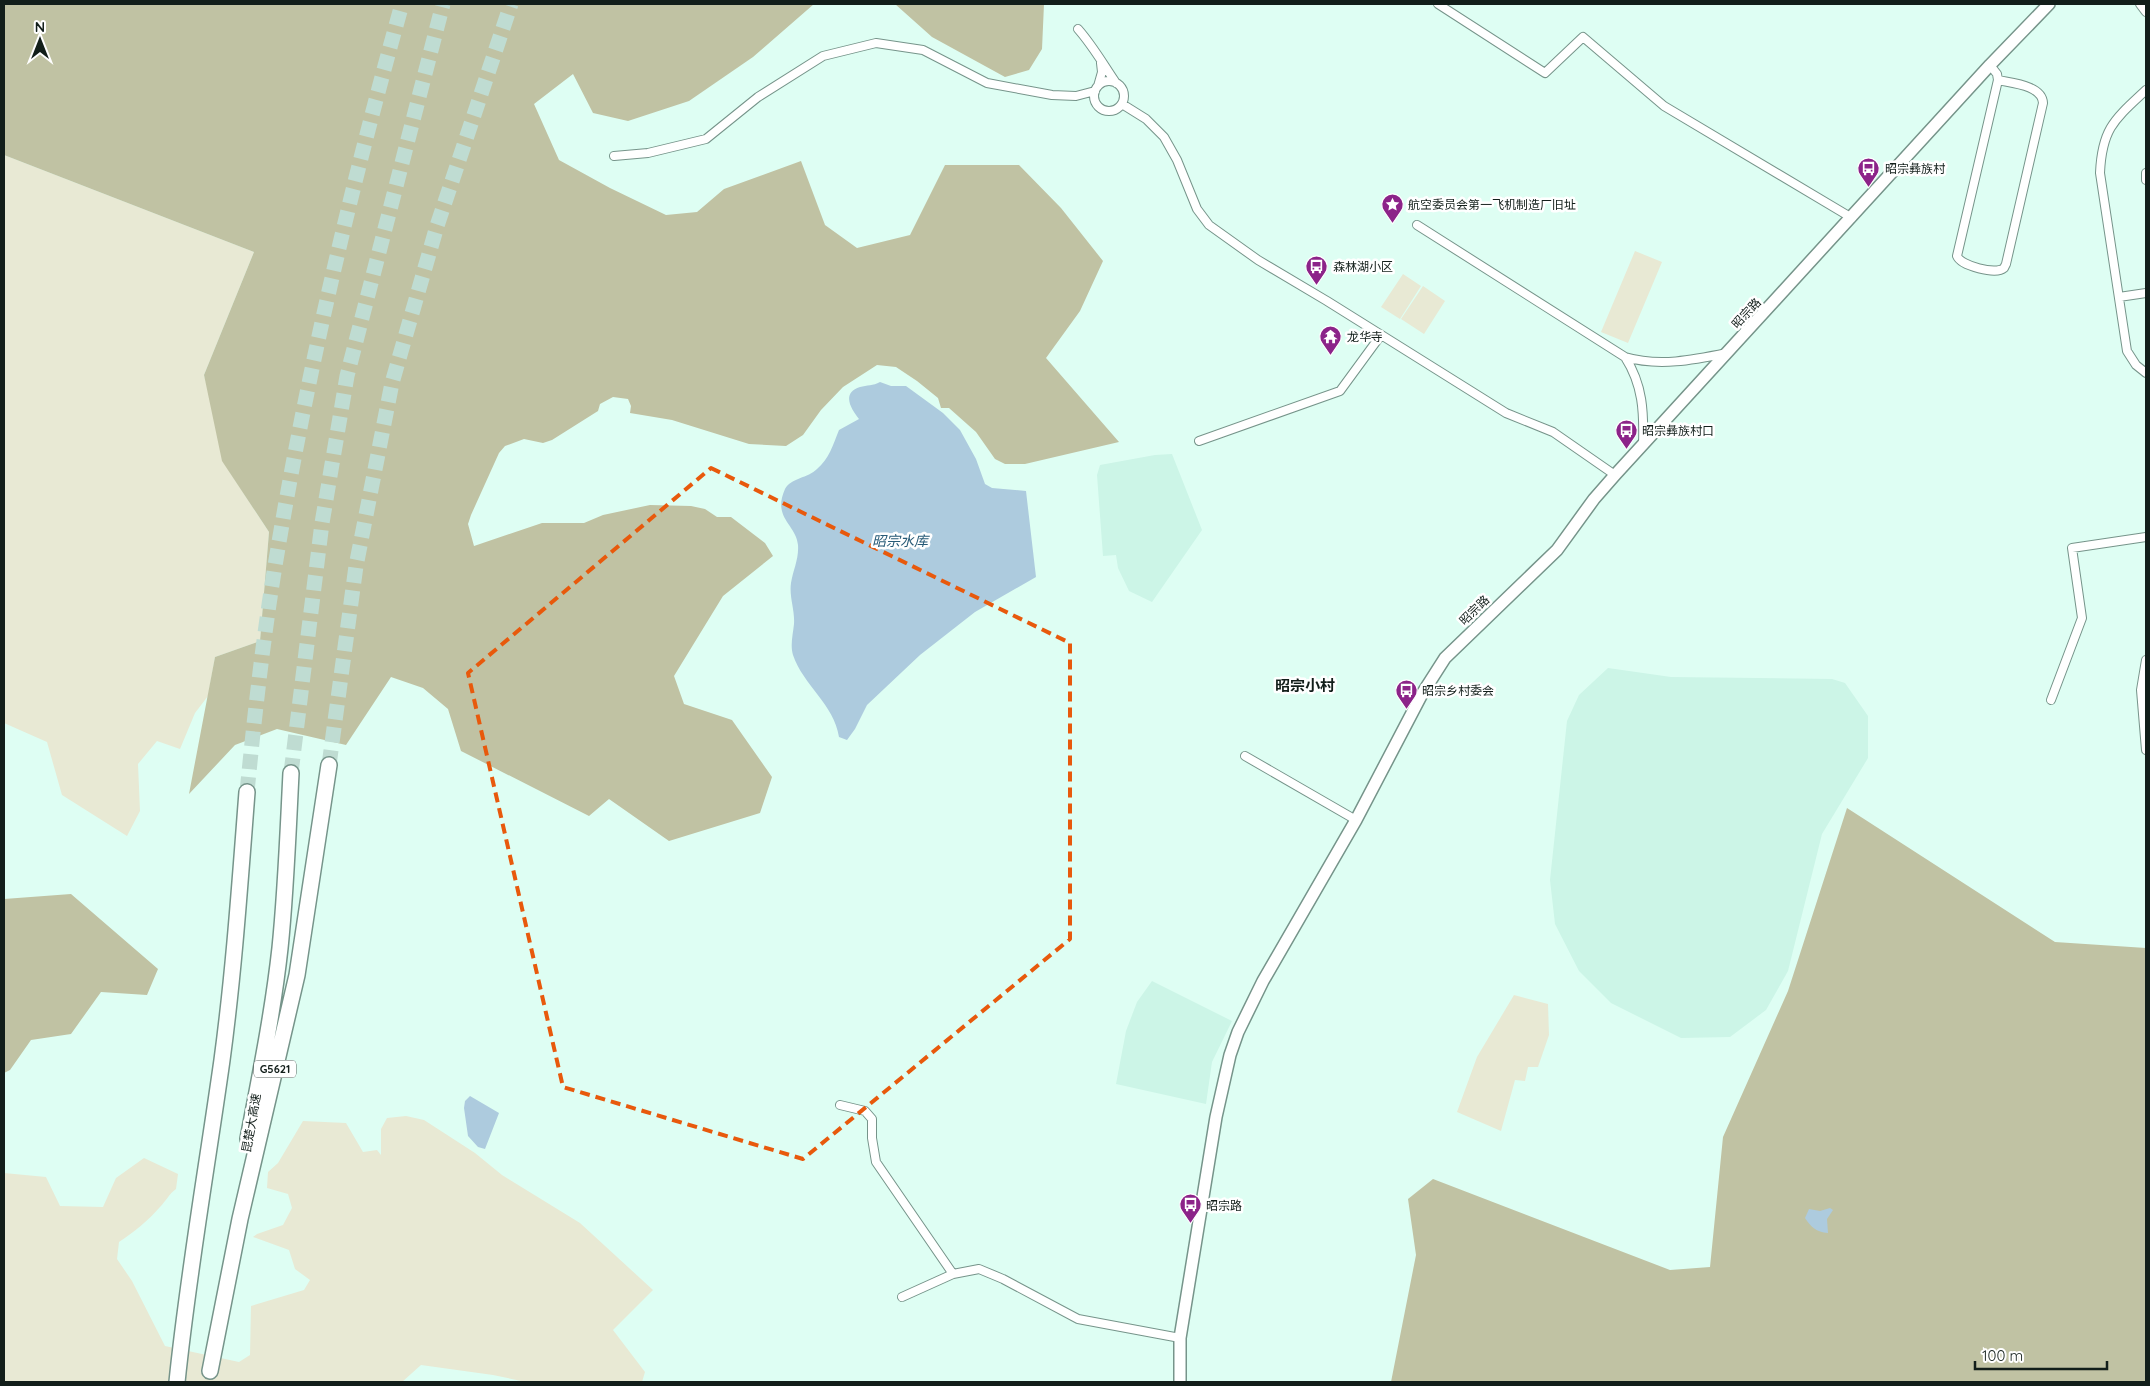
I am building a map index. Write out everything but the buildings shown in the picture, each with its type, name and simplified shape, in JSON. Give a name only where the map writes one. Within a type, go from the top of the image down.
[{"type":"highway","name":"G5621","points":[[209,1377],[240,1219],[297,975],[330,765]]},
{"type":"highway","name":"昆楚大高速","points":[[209,1377],[222,1281],[266,1044],[281,940],[291,773]]},
{"type":"highway","points":[[177,1382],[195,1234],[222,1059],[232,970],[247,792]]},
{"type":"street","points":[[1438,4],[1545,73],[1583,37],[1664,106],[1852,218]]},
{"type":"street","name":"昭宗路","points":[[1180,1382],[1180,1338],[1216,1117],[1230,1055],[1238,1032],[1262,981],[1356,820],[1422,694],[1445,658],[1556,550],[1594,499],[1615,475],[1852,218],[1990,64],[2049,4]]},
{"type":"street","points":[[2140,4],[2146,12]]},
{"type":"street","points":[[1078,29],[1096,49],[1100,61],[1102,72],[1096,88],[1095,100],[1097,105]]},
{"type":"street","points":[[614,156],[648,153],[706,139],[758,97],[823,56],[876,43],[923,50],[987,83],[1052,95],[1076,96],[1109,111],[1118,108],[1122,104],[1124,95],[1120,86],[1100,61]]},
{"type":"street","points":[[1990,64],[1997,74],[1998,80],[1957,256],[1963,264],[1996,272],[2004,268],[2006,264],[2043,103],[2043,99],[2038,92],[2030,88],[1998,80]]},
{"type":"street","points":[[1076,96],[1096,88],[1106,81],[1116,83]]},
{"type":"street","points":[[2146,90],[2115,118],[2105,136],[2100,155],[2100,173],[2127,351],[2136,365],[2146,373]]},
{"type":"street","points":[[1122,104],[1146,119],[1164,138],[1177,160],[1197,209],[1209,226],[1258,260],[1506,413],[1553,432],[1615,475]]},
{"type":"street","points":[[2146,173],[2146,180]]},
{"type":"street","points":[[1417,225],[1625,357],[1641,362],[1658,362],[1689,360],[1728,352]]},
{"type":"street","points":[[2119,297],[2146,294]]},
{"type":"street","points":[[1199,441],[1340,390],[1381,335]]},
{"type":"street","points":[[1625,357],[1634,371],[1643,401],[1643,445]]},
{"type":"street","points":[[2051,700],[2082,618],[2072,548],[2146,537]]},
{"type":"street","points":[[2146,660],[2141,690],[2146,750]]},
{"type":"street","points":[[1245,756],[1356,820]]},
{"type":"street","points":[[840,1105],[864,1111],[872,1119],[872,1138],[876,1162],[953,1274]]},
{"type":"street","points":[[902,1297],[953,1274],[979,1269],[1004,1279],[1078,1319],[1180,1338]]},
{"type":"highlighted area","points":[[711,468],[1070,643],[1070,939],[803,1159],[563,1087],[468,673]]},
{"type":"shaded area","points":[[4,4],[814,4],[753,57],[689,101],[628,121],[593,113],[573,74],[534,104],[559,160],[610,188],[666,215],[697,212],[724,189],[801,161],[825,225],[857,248],[910,235],[945,165],[1019,165],[1061,208],[1103,261],[1080,311],[1046,358],[1119,442],[1025,464],[1005,464],[995,459],[976,432],[949,408],[941,408],[938,398],[917,381],[896,367],[877,365],[843,387],[821,410],[803,435],[786,446],[749,444],[672,420],[630,413],[631,406],[628,399],[613,397],[600,404],[598,411],[552,440],[543,443],[524,439],[505,446],[499,453],[468,524],[474,546],[542,523],[584,523],[603,515],[650,505],[691,506],[705,509],[717,517],[731,517],[765,543],[773,556],[723,596],[674,676],[684,704],[732,720],[772,777],[760,813],[669,841],[609,799],[589,816],[461,751],[448,709],[423,688],[391,677],[346,745],[277,729],[235,745],[189,794],[215,657],[260,641],[269,532],[222,461],[204,375],[254,252],[4,155]]},
{"type":"shaded area","points":[[895,4],[1044,4],[1042,49],[1029,70],[1005,77],[932,37]]},
{"type":"shaded area","points":[[4,155],[254,252],[204,375],[229,471],[269,532],[260,641],[215,657],[208,696],[195,713],[180,749],[157,741],[138,764],[140,811],[127,836],[62,795],[47,742],[4,723]]},
{"type":"shaded area","points":[[1635,251],[1662,262],[1628,343],[1601,332]]},
{"type":"shaded area","points":[[1403,274],[1421,286],[1400,319],[1381,307]]},
{"type":"shaded area","points":[[1423,286],[1445,301],[1424,334],[1401,319]]},
{"type":"shaded area","points":[[1172,454],[1202,530],[1152,602],[1129,591],[1118,568],[1116,555],[1103,556],[1097,475],[1100,465],[1155,455]]},
{"type":"shaded area","points":[[1608,668],[1671,677],[1832,679],[1845,683],[1868,716],[1868,758],[1822,834],[1788,971],[1766,1010],[1730,1037],[1681,1038],[1611,1003],[1579,971],[1555,924],[1550,880],[1567,721],[1579,695]]},
{"type":"shaded area","points":[[1847,808],[2055,942],[2146,948],[2146,1382],[1391,1382],[1416,1255],[1408,1199],[1433,1179],[1670,1270],[1710,1267],[1723,1137],[1788,991]]},
{"type":"shaded area","points":[[71,894],[158,969],[147,995],[101,992],[71,1034],[31,1040],[10,1070],[4,1073],[4,899]]},
{"type":"shaded area","points":[[1152,981],[1232,1021],[1212,1062],[1206,1104],[1116,1084],[1126,1031],[1137,1002]]},
{"type":"shaded area","points":[[1514,995],[1548,1004],[1549,1035],[1538,1067],[1528,1067],[1525,1081],[1515,1080],[1501,1131],[1457,1112],[1477,1057]]},
{"type":"shaded area","points":[[406,1116],[424,1120],[475,1153],[502,1175],[580,1223],[653,1290],[613,1330],[645,1372],[642,1382],[526,1382],[493,1375],[421,1365],[402,1382],[4,1382],[4,1173],[46,1177],[60,1206],[103,1207],[116,1178],[144,1158],[178,1174],[176,1189],[146,1222],[119,1242],[117,1259],[132,1281],[165,1346],[239,1362],[250,1355],[251,1306],[304,1290],[310,1280],[295,1269],[289,1250],[253,1237],[283,1225],[292,1208],[288,1194],[267,1188],[268,1172],[278,1163],[303,1121],[346,1123],[363,1152],[377,1150],[381,1155],[381,1129],[387,1118]]},
{"type":"water","name":"昭宗水库","points":[[880,382],[891,386],[906,386],[943,413],[960,430],[976,459],[985,484],[992,488],[1026,491],[1036,577],[975,612],[920,655],[867,705],[847,740],[839,737],[831,714],[804,676],[793,655],[794,619],[791,588],[798,555],[798,545],[781,507],[785,489],[788,485],[813,472],[821,465],[825,461],[839,430],[859,419],[849,402],[851,393],[860,387]]},
{"type":"water","points":[[470,1096],[499,1113],[485,1149],[478,1147],[468,1136],[464,1108],[465,1101]]},
{"type":"water","points":[[1830,1208],[1833,1210],[1827,1219],[1828,1233],[1820,1232],[1809,1224],[1805,1218],[1809,1209],[1820,1211]]},
{"type":"tunnel","points":[[247,792],[268,609],[303,411],[349,206],[402,4]]},
{"type":"tunnel","points":[[291,773],[322,523],[347,376],[443,4]]},
{"type":"tunnel","points":[[329,765],[356,566],[392,383],[437,226],[511,4]]},
{"type":"place","name":"昭宗彝族村","points":[[1869,187]]},
{"type":"place","name":"航空委员会第一飞机制造厂旧址","points":[[1392,223]]},
{"type":"place","name":"森林湖小区","points":[[1317,285]]},
{"type":"place","name":"龙华寺","points":[[1331,355]]},
{"type":"place","name":"昭宗彝族村口","points":[[1626,449]]},
{"type":"place","name":"昭宗乡村委会","points":[[1406,709]]},
{"type":"place","name":"昭宗路","points":[[1190,1224]]},
{"type":"district","name":"昭宗小村","points":[[1305,685]]}]
